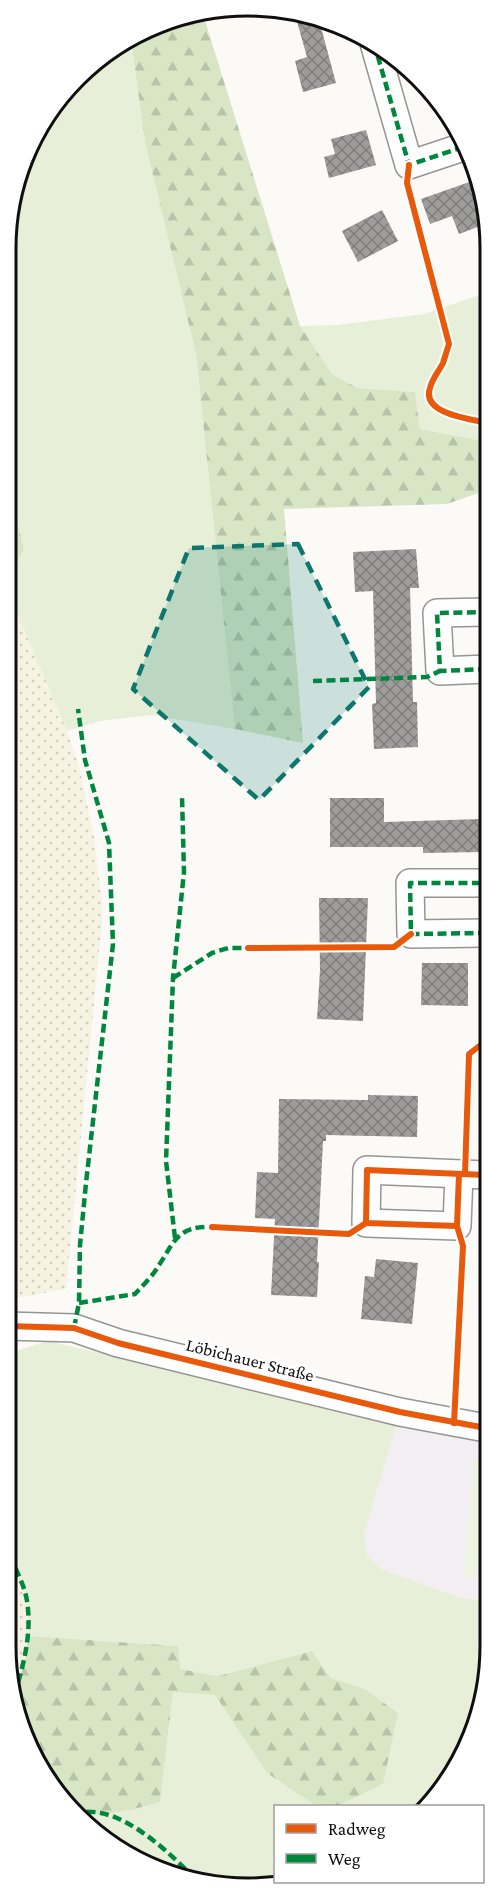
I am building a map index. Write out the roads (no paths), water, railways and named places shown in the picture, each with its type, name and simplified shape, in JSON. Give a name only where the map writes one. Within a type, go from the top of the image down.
[{"type":"street","points":[[378,57],[409,165],[457,149]]},
{"type":"street","points":[[480,612],[437,613],[440,671],[480,669]]},
{"type":"street","points":[[480,883],[410,882],[411,934],[480,933]]},
{"type":"street","points":[[368,1170],[470,1174],[457,1226],[366,1223],[368,1170]]},
{"type":"street","name":"Löbichauer Straße","points":[[16,1326],[74,1328],[118,1343],[400,1412],[480,1427]]}]
